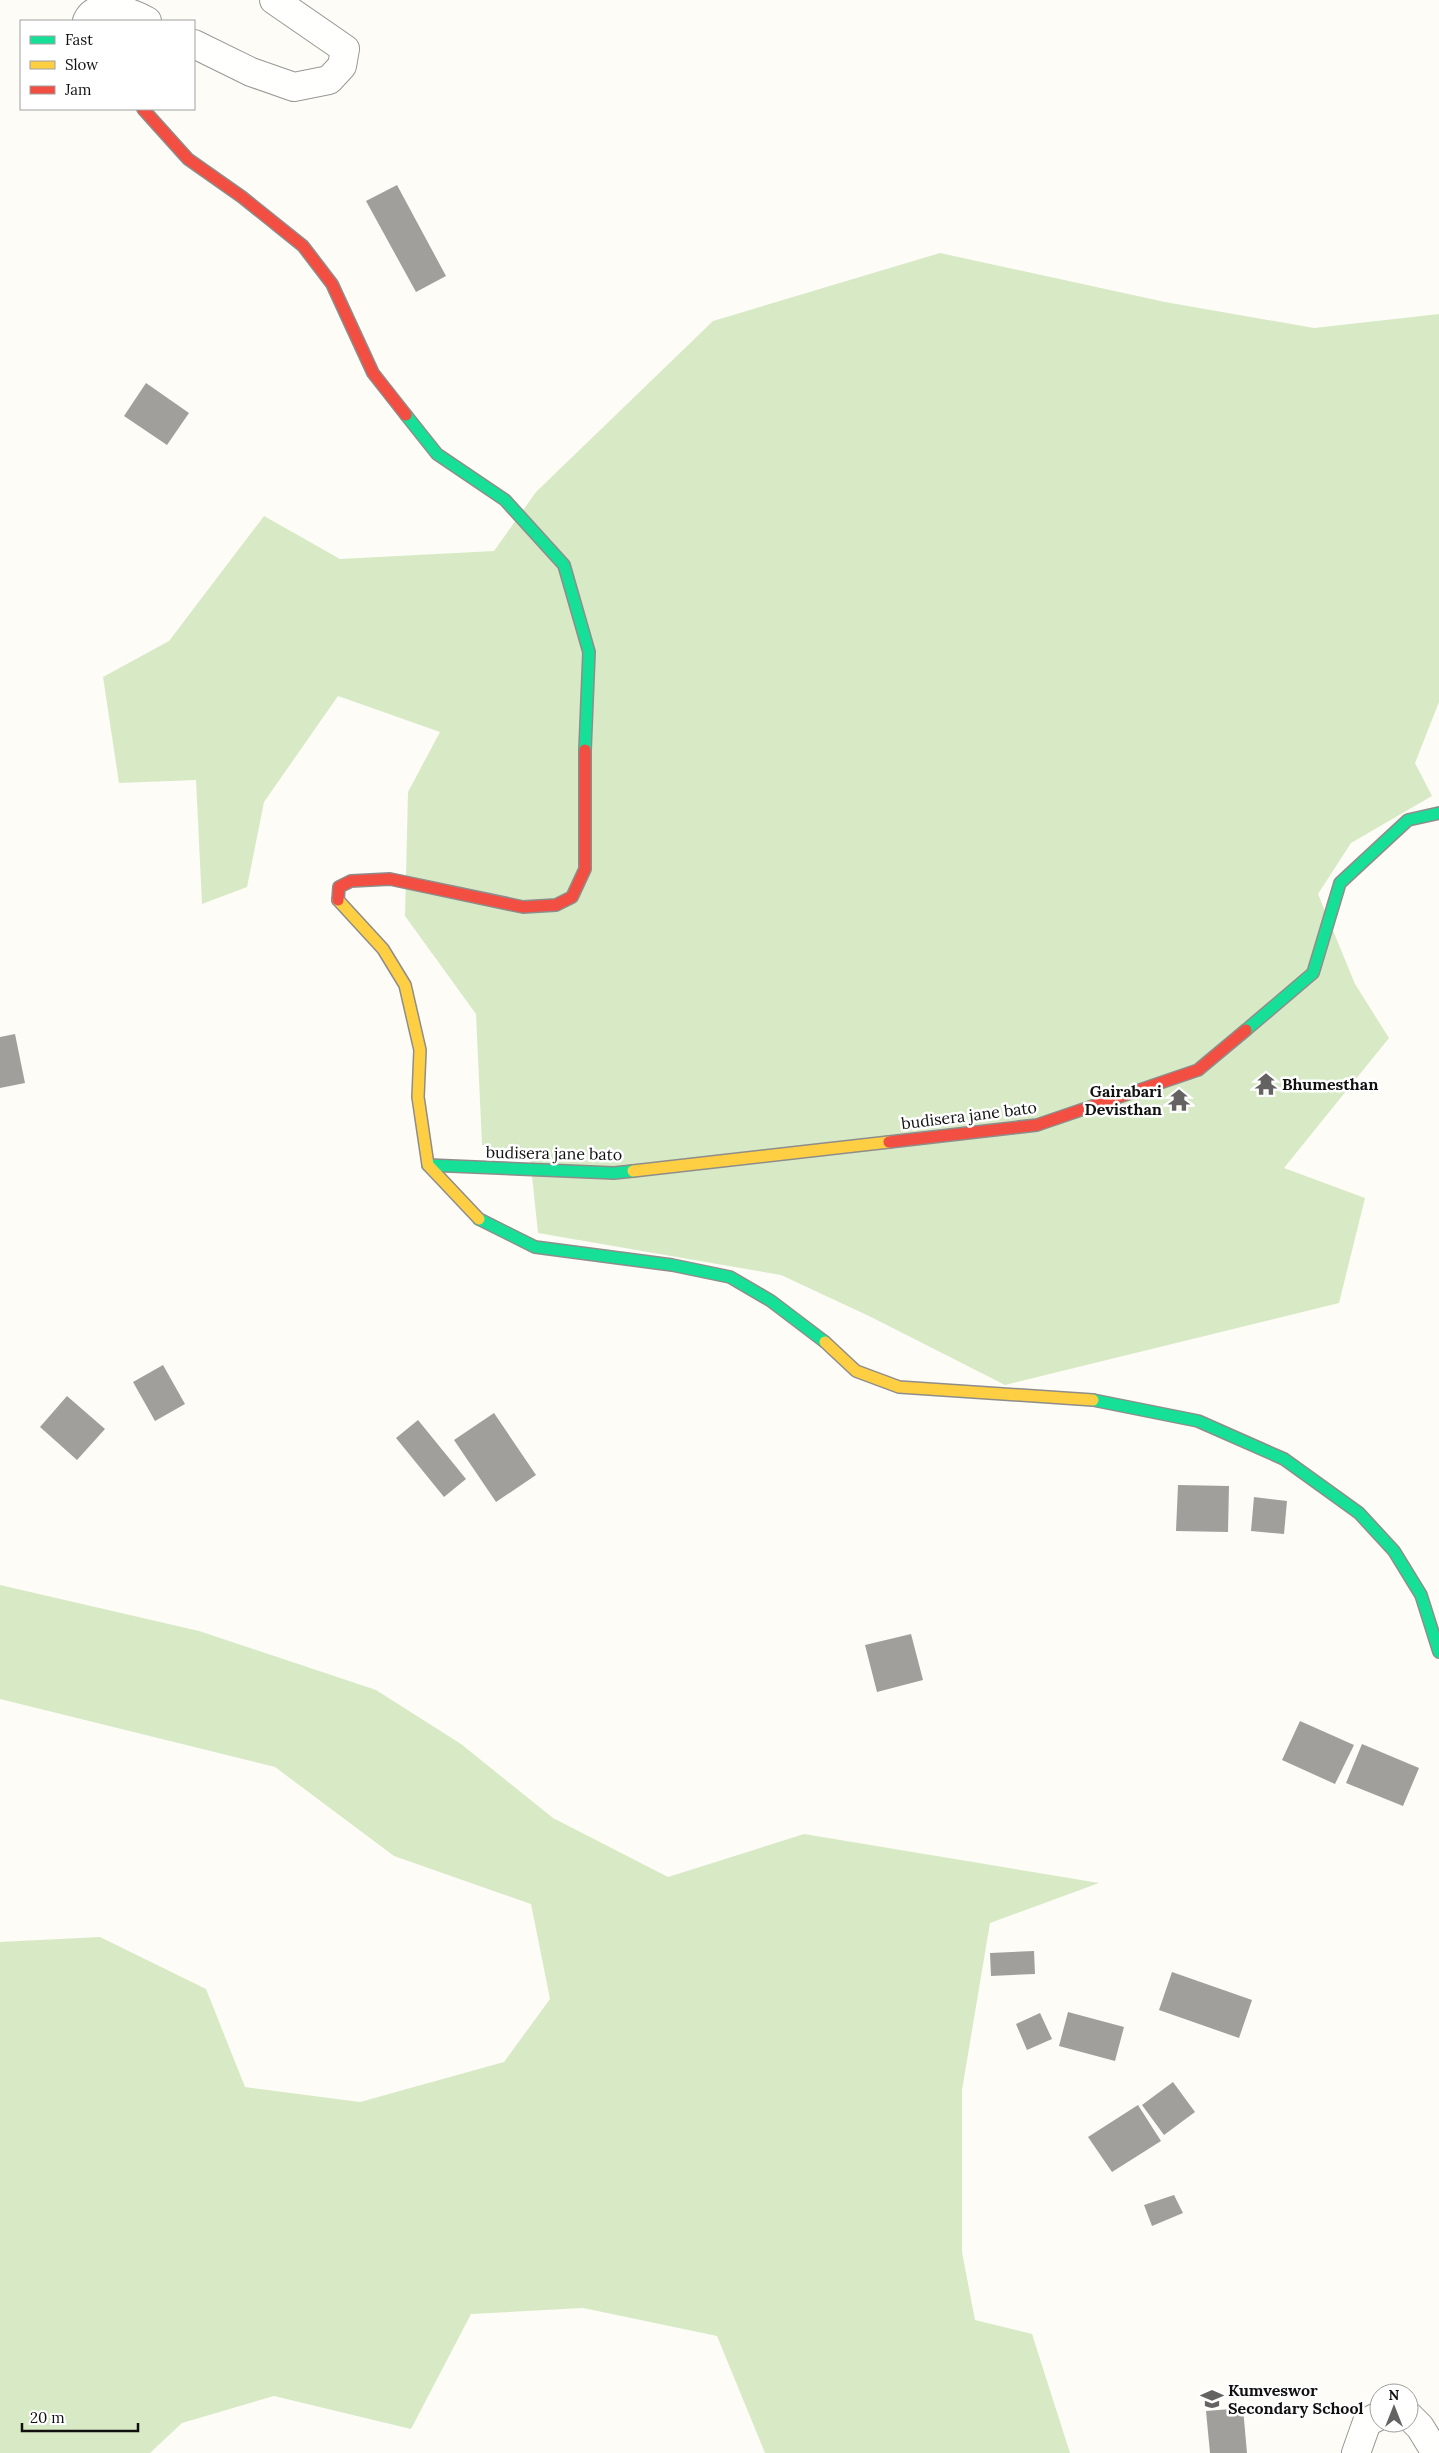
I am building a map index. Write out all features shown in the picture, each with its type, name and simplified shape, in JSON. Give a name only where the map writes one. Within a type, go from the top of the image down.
[{"type":"street","points":[[195,44],[251,72],[294,87],[329,80],[342,66],[345,49],[274,0]]},
{"type":"street","points":[[87,20],[89,13],[100,5],[113,5],[145,20]]},
{"type":"street","points":[[144,110],[188,159],[242,197],[303,246],[332,284],[373,373],[437,454],[505,500],[564,566],[589,652],[585,754],[585,869],[572,897],[556,905],[523,907],[390,879],[351,881],[339,887],[337,899],[383,949],[405,986],[420,1050],[418,1097],[428,1165],[481,1222],[535,1247],[672,1265],[730,1278],[771,1301],[813,1332],[856,1371],[899,1387],[1090,1399],[1198,1421],[1284,1459],[1359,1514],[1394,1551],[1421,1594],[1439,1652]]},
{"type":"street","name":"budisera jane bato","points":[[428,1165],[614,1173],[1037,1125],[1198,1070],[1313,973],[1340,882],[1408,820],[1439,813]]},
{"type":"street","points":[[1356,2453],[1369,2421]]},
{"type":"street","points":[[1419,2427],[1436,2453]]},
{"type":"green space","points":[[940,253],[1165,302],[1314,328],[1439,314],[1439,702],[1415,763],[1432,796],[1351,843],[1318,894],[1355,984],[1389,1038],[1284,1168],[1365,1198],[1339,1303],[1005,1385],[871,1317],[781,1275],[538,1233],[530,1157],[482,1145],[476,1014],[405,916],[408,792],[440,732],[338,696],[264,802],[247,887],[202,904],[196,780],[119,783],[103,677],[169,641],[264,516],[340,559],[494,551],[536,492],[713,321]]},
{"type":"green space","points":[[0,1585],[199,1631],[376,1690],[461,1744],[553,1818],[668,1877],[804,1834],[1099,1883],[990,1923],[962,2090],[962,2252],[975,2320],[1032,2334],[1070,2453],[765,2453],[717,2336],[583,2308],[471,2314],[411,2429],[274,2396],[182,2423],[150,2453],[0,2453],[0,1942],[100,1937],[206,1989],[245,2087],[360,2102],[504,2062],[550,1999],[531,1904],[394,1856],[275,1767],[0,1699]]},
{"type":"building","points":[[397,185],[446,276],[416,292],[366,201]]},
{"type":"building","points":[[146,383],[189,413],[167,445],[124,416]]},
{"type":"building","points":[[15,1034],[25,1083],[0,1088],[0,1037]]},
{"type":"building","points":[[163,1365],[185,1404],[155,1421],[133,1382]]},
{"type":"building","points":[[67,1396],[105,1429],[77,1460],[40,1427]]},
{"type":"building","points":[[494,1413],[536,1475],[496,1502],[454,1440]]},
{"type":"building","points":[[418,1420],[466,1479],[444,1497],[396,1438]]},
{"type":"building","points":[[1178,1485],[1229,1486],[1228,1532],[1176,1531]]},
{"type":"building","points":[[1254,1497],[1287,1501],[1284,1534],[1251,1531]]},
{"type":"building","points":[[911,1634],[923,1680],[877,1692],[865,1645]]},
{"type":"building","points":[[1300,1721],[1354,1745],[1335,1784],[1282,1760]]},
{"type":"building","points":[[1362,1744],[1419,1768],[1403,1806],[1346,1783]]},
{"type":"building","points":[[1034,1951],[1035,1974],[991,1976],[990,1953]]},
{"type":"building","points":[[1172,1972],[1252,2000],[1239,2038],[1159,2010]]},
{"type":"building","points":[[1068,2012],[1124,2027],[1115,2061],[1059,2046]]},
{"type":"building","points":[[1040,2013],[1052,2039],[1027,2050],[1016,2024]]},
{"type":"building","points":[[1173,2082],[1195,2112],[1164,2135],[1142,2105]]},
{"type":"building","points":[[1138,2105],[1161,2141],[1112,2172],[1088,2137]]},
{"type":"building","points":[[1174,2195],[1183,2213],[1152,2226],[1144,2205]]},
{"type":"building","points":[[1243,2408],[1247,2453],[1210,2453],[1206,2411]]},
{"type":"traffic: fast","points":[[406,415],[437,454],[505,500],[564,565],[589,652],[585,750]]},
{"type":"traffic: fast","points":[[1246,1030],[1313,973],[1340,883],[1408,820],[1439,813]]},
{"type":"traffic: fast","points":[[428,1165],[614,1173],[633,1171]]},
{"type":"traffic: fast","points":[[479,1219],[535,1247],[672,1265],[730,1277],[771,1301],[825,1342]]},
{"type":"traffic: fast","points":[[1093,1400],[1198,1421],[1284,1459],[1359,1513],[1394,1551],[1421,1595],[1439,1652]]},
{"type":"traffic: slow","points":[[338,900],[383,949],[405,985],[420,1050],[418,1097],[428,1165],[479,1219]]},
{"type":"traffic: slow","points":[[633,1171],[889,1142]]},
{"type":"traffic: slow","points":[[825,1342],[856,1371],[899,1387],[1093,1400]]},
{"type":"traffic: jam","points":[[144,110],[188,159],[242,197],[303,246],[332,284],[373,373],[406,415]]},
{"type":"traffic: jam","points":[[338,900],[339,887],[351,881],[390,879],[523,907],[556,905],[572,897],[585,869],[585,750]]},
{"type":"traffic: jam","points":[[889,1142],[1037,1125],[1198,1070],[1246,1030]]},
{"type":"place","name":"Bhumesthan","points":[[1266,1084]]},
{"type":"place","name":"Gairabari Devisthan","points":[[1179,1100]]},
{"type":"place","name":"Kumveswor Secondary School","points":[[1212,2399]]}]
